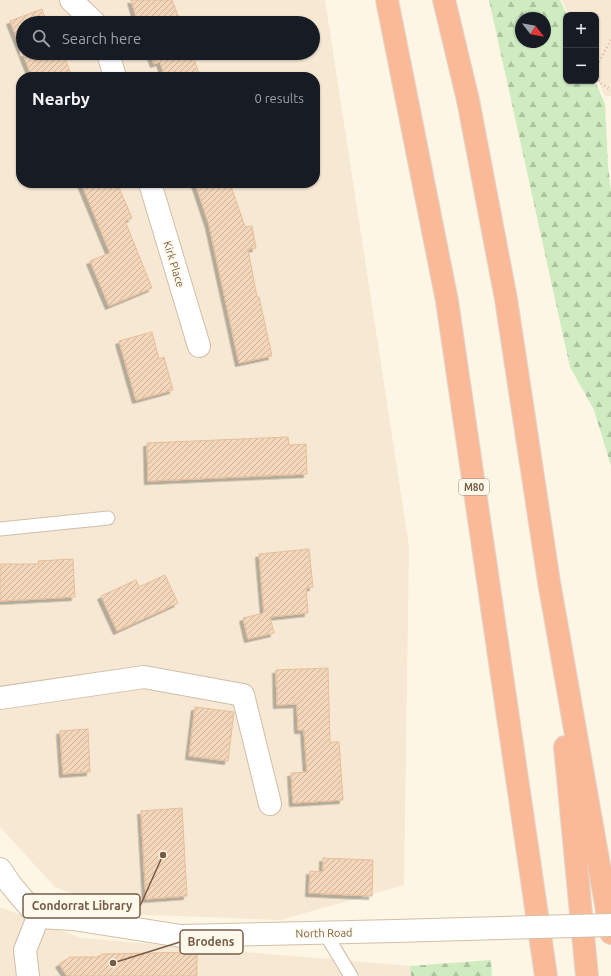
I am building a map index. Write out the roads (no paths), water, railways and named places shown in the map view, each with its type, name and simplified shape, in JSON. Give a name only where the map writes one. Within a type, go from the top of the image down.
[{"type":"highway","name":"M80","points":[[387,0],[447,301],[546,976]]},
{"type":"highway","points":[[444,0],[468,100],[506,299],[549,582],[611,933]]},
{"type":"highway","points":[[549,582],[587,976]]},
{"type":"street","points":[[71,0],[88,16]]},
{"type":"street","points":[[110,60],[114,72]]},
{"type":"street","name":"Kirk Place","points":[[152,188],[199,346]]},
{"type":"street","points":[[0,698],[144,677],[243,695],[270,804]]},
{"type":"street","points":[[0,869],[11,885],[38,917],[25,950],[28,976]]},
{"type":"street","name":"North Road","points":[[38,917],[74,919],[181,936],[611,925]]},
{"type":"lane","points":[[0,529],[108,518]]},
{"type":"lane","points":[[325,933],[351,976]]},
{"type":"place","name":"Condorrat Library","points":[[163,855]]},
{"type":"place","name":"Brodens","points":[[113,963]]}]
